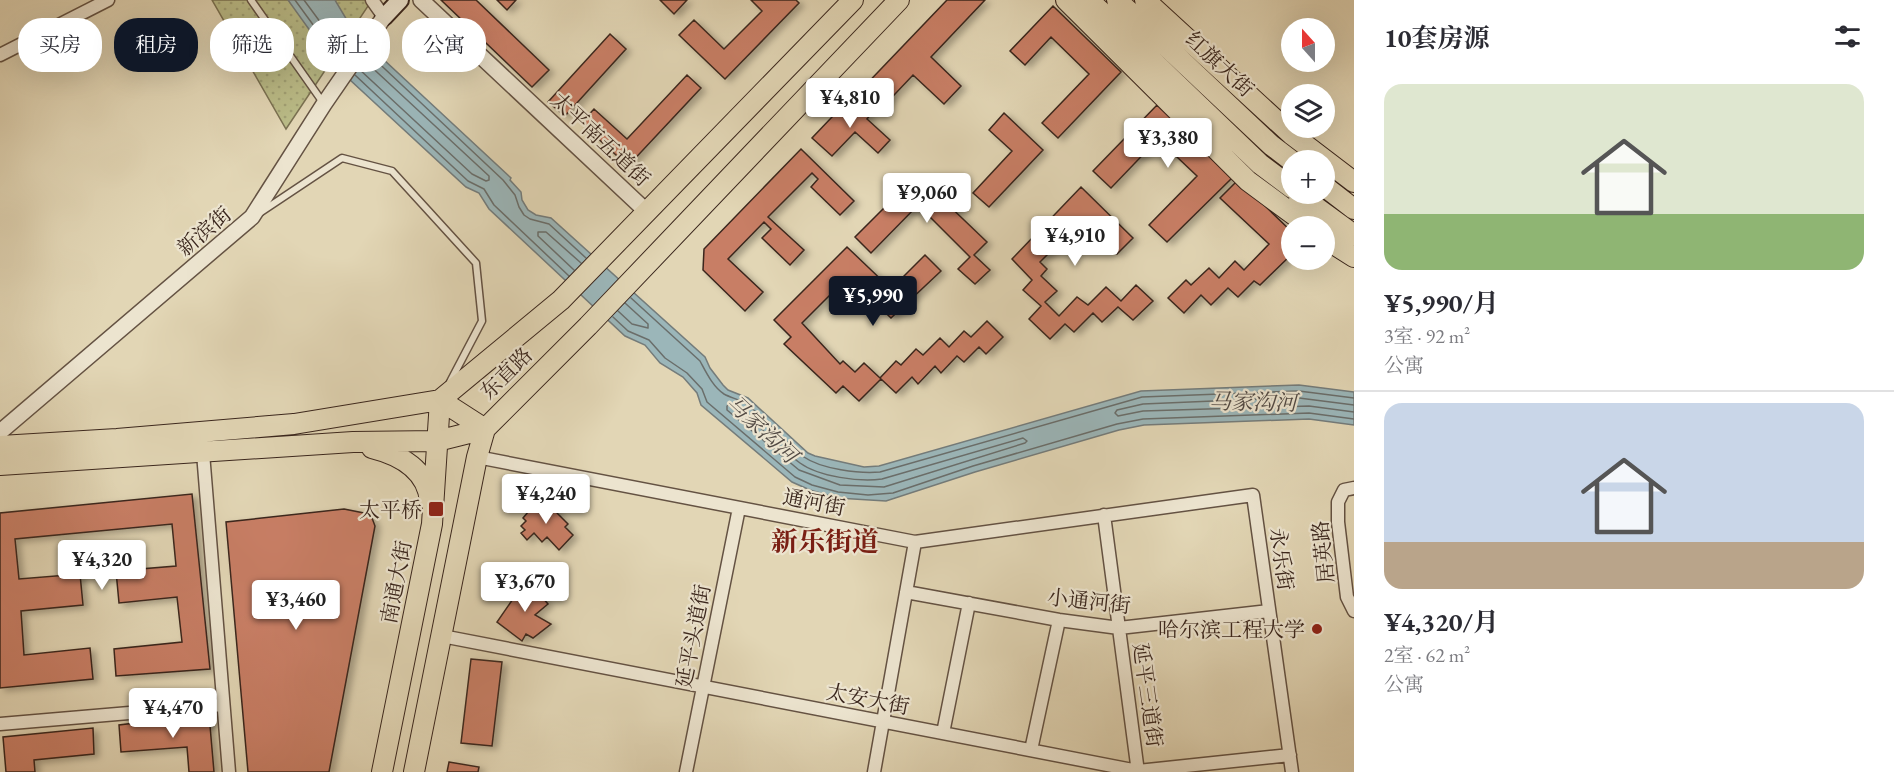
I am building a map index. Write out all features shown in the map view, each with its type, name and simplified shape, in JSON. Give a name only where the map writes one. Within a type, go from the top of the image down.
[{"type":"main road","points":[[384,16],[400,0]]},
{"type":"main road","name":"东直路","points":[[440,400],[561,300],[853,0]]},
{"type":"main road","name":"东直路","points":[[0,465],[352,442],[437,441],[484,429],[588,326],[899,0]]},
{"type":"main road","points":[[1066,0],[1248,181],[1295,216]]},
{"type":"main road","name":"红旗大街","points":[[1089,0],[1260,164],[1281,180]]},
{"type":"main road","name":"红旗大街","points":[[1117,0],[1281,153]]},
{"type":"main road","name":"红旗大街","points":[[1145,0],[1291,134],[1354,182]]},
{"type":"main road","points":[[1335,194],[1354,209]]},
{"type":"main road","points":[[1312,204],[1354,235]]},
{"type":"main road","points":[[1335,245],[1354,257]]},
{"type":"main road","points":[[0,446],[294,424],[440,400],[484,429],[414,772]]},
{"type":"main road","name":"南通大街","points":[[382,772],[432,525],[440,400]]},
{"type":"main road","points":[[352,442],[394,454],[411,464],[423,478],[429,493],[432,525]]},
{"type":"street","points":[[0,56],[108,0]]},
{"type":"street","points":[[372,0],[384,16]]},
{"type":"street","name":"太平南五道街","points":[[422,0],[646,211]]},
{"type":"street","name":"新滨街","points":[[0,432],[252,217],[324,104],[384,16]]},
{"type":"street","points":[[203,453],[229,772]]},
{"type":"street","name":"通河街","points":[[477,457],[915,542],[1253,495]]},
{"type":"street","name":"居英路","points":[[1349,489],[1338,502],[1338,522],[1347,597],[1354,611]]},
{"type":"street","name":"永乐街","points":[[1253,495],[1292,772]]},
{"type":"street","name":"延平头道街","points":[[686,772],[739,508]]},
{"type":"street","name":"延平三道街","points":[[1104,515],[1138,772]]},
{"type":"street","points":[[874,772],[915,542]]},
{"type":"street","name":"小通河街","points":[[906,592],[1059,620],[1119,628],[1269,611]]},
{"type":"street","points":[[943,733],[969,603]]},
{"type":"street","points":[[1031,750],[1059,620]]},
{"type":"street","name":"太安大街","points":[[442,636],[1138,772],[1290,755]]},
{"type":"street","points":[[0,724],[223,705]]},
{"type":"lane","points":[[251,0],[324,104]]},
{"type":"lane","points":[[252,217],[342,158],[392,171],[476,263],[482,321],[440,400]]},
{"type":"green space","points":[[212,0],[372,0],[360,18],[306,18],[306,72],[324,72],[286,129],[253,72],[294,72],[294,18],[222,18]]},
{"type":"water","points":[[288,0],[335,0],[346,18],[306,18],[306,25]]},
{"type":"water","name":"马家沟河","points":[[390,65],[511,178],[510,180],[521,192],[522,200],[528,210],[536,215],[551,218],[705,357],[710,368],[728,390],[748,398],[808,453],[815,456],[864,467],[879,466],[1141,391],[1299,385],[1354,392],[1354,425],[1309,419],[1144,425],[1119,430],[975,472],[886,501],[837,498],[792,482],[701,405],[697,393],[683,377],[660,363],[645,345],[625,336],[489,209],[479,193],[466,187],[341,72],[390,72]]},
{"type":"building","points":[[441,0],[476,0],[549,70],[532,87],[486,43],[486,18],[460,18]]},
{"type":"building","points":[[497,0],[516,0],[507,10]]},
{"type":"building","points":[[660,0],[687,0],[674,14]]},
{"type":"building","points":[[751,0],[796,0],[799,3],[725,79],[679,35],[694,20],[724,49],[762,11]]},
{"type":"building","points":[[947,0],[985,0],[931,57],[961,86],[944,104],[913,75],[878,112],[858,93]]},
{"type":"building","points":[[1053,6],[1121,72],[1058,138],[1042,123],[1089,74],[1051,37],[1025,65],[1010,51]]},
{"type":"building","points":[[610,34],[626,49],[565,116],[548,102]]},
{"type":"building","points":[[687,75],[701,88],[628,166],[581,123],[594,109],[627,139]]},
{"type":"building","points":[[852,96],[871,114],[867,119],[890,140],[878,153],[855,132],[832,156],[812,138]]},
{"type":"building","points":[[1157,105],[1233,177],[1167,242],[1149,225],[1197,176],[1158,139],[1111,188],[1093,171]]},
{"type":"building","points":[[1004,113],[1043,150],[989,207],[973,193],[1012,151],[989,130]]},
{"type":"building","points":[[801,149],[854,201],[840,215],[811,187],[818,179],[812,173],[768,217],[804,250],[790,265],[762,238],[771,229],[764,222],[728,259],[763,292],[745,311],[703,270],[704,249]]},
{"type":"building","points":[[917,175],[987,242],[974,255],[990,270],[975,284],[958,269],[970,257],[918,205],[871,253],[855,237]]},
{"type":"building","points":[[1238,180],[1281,221],[1281,265],[1260,285],[1254,281],[1238,297],[1228,288],[1211,305],[1201,295],[1184,313],[1168,298],[1186,280],[1191,285],[1209,268],[1219,278],[1235,261],[1244,270],[1269,244],[1220,198]]},
{"type":"building","points":[[1081,187],[1133,238],[1117,254],[1081,221],[1040,262],[1047,269],[1041,276],[1057,291],[1045,302],[1059,316],[1077,297],[1088,305],[1106,287],[1121,301],[1136,285],[1153,301],[1133,320],[1118,307],[1102,322],[1093,313],[1074,332],[1065,324],[1050,339],[1029,319],[1041,306],[1023,290],[1032,280],[1012,259]]},
{"type":"building","points":[[847,247],[891,289],[925,255],[941,271],[891,318],[848,277],[802,323],[840,364],[843,361],[855,372],[864,363],[880,378],[896,361],[901,365],[916,349],[923,355],[940,338],[949,347],[964,331],[971,337],[987,321],[1003,337],[986,354],[979,347],[964,362],[957,356],[941,373],[935,366],[918,384],[912,377],[896,393],[881,379],[859,401],[843,386],[836,393],[784,344],[791,337],[774,320]]},
{"type":"building","points":[[192,494],[210,669],[116,676],[114,649],[182,642],[177,597],[119,603],[116,571],[176,566],[172,524],[15,539],[19,579],[80,574],[83,605],[21,611],[24,655],[90,648],[93,679],[0,688],[0,513]]},
{"type":"building","points":[[549,501],[568,524],[565,527],[573,535],[559,550],[547,537],[542,542],[534,533],[527,540],[521,533],[525,530],[521,526],[526,521],[523,518],[534,505],[536,508]]},
{"type":"building","points":[[344,509],[364,513],[372,518],[375,526],[329,772],[248,772],[226,522]]},
{"type":"building","points":[[529,582],[548,604],[535,615],[551,624],[533,638],[526,634],[522,641],[497,622],[524,583]]},
{"type":"building","points":[[471,659],[502,662],[492,746],[461,743]]},
{"type":"building","points":[[209,714],[214,772],[189,772],[187,747],[121,752],[119,725]]},
{"type":"building","points":[[93,728],[94,754],[34,760],[35,772],[6,772],[3,737]]},
{"type":"building","points":[[449,762],[479,767],[478,772],[447,772]]},
{"type":"place","name":"太平桥","points":[[436,509]]},
{"type":"place","name":"哈尔滨工程大学","points":[[1317,629]]},
{"type":"district","name":"新乐街道","points":[[825,541]]}]
